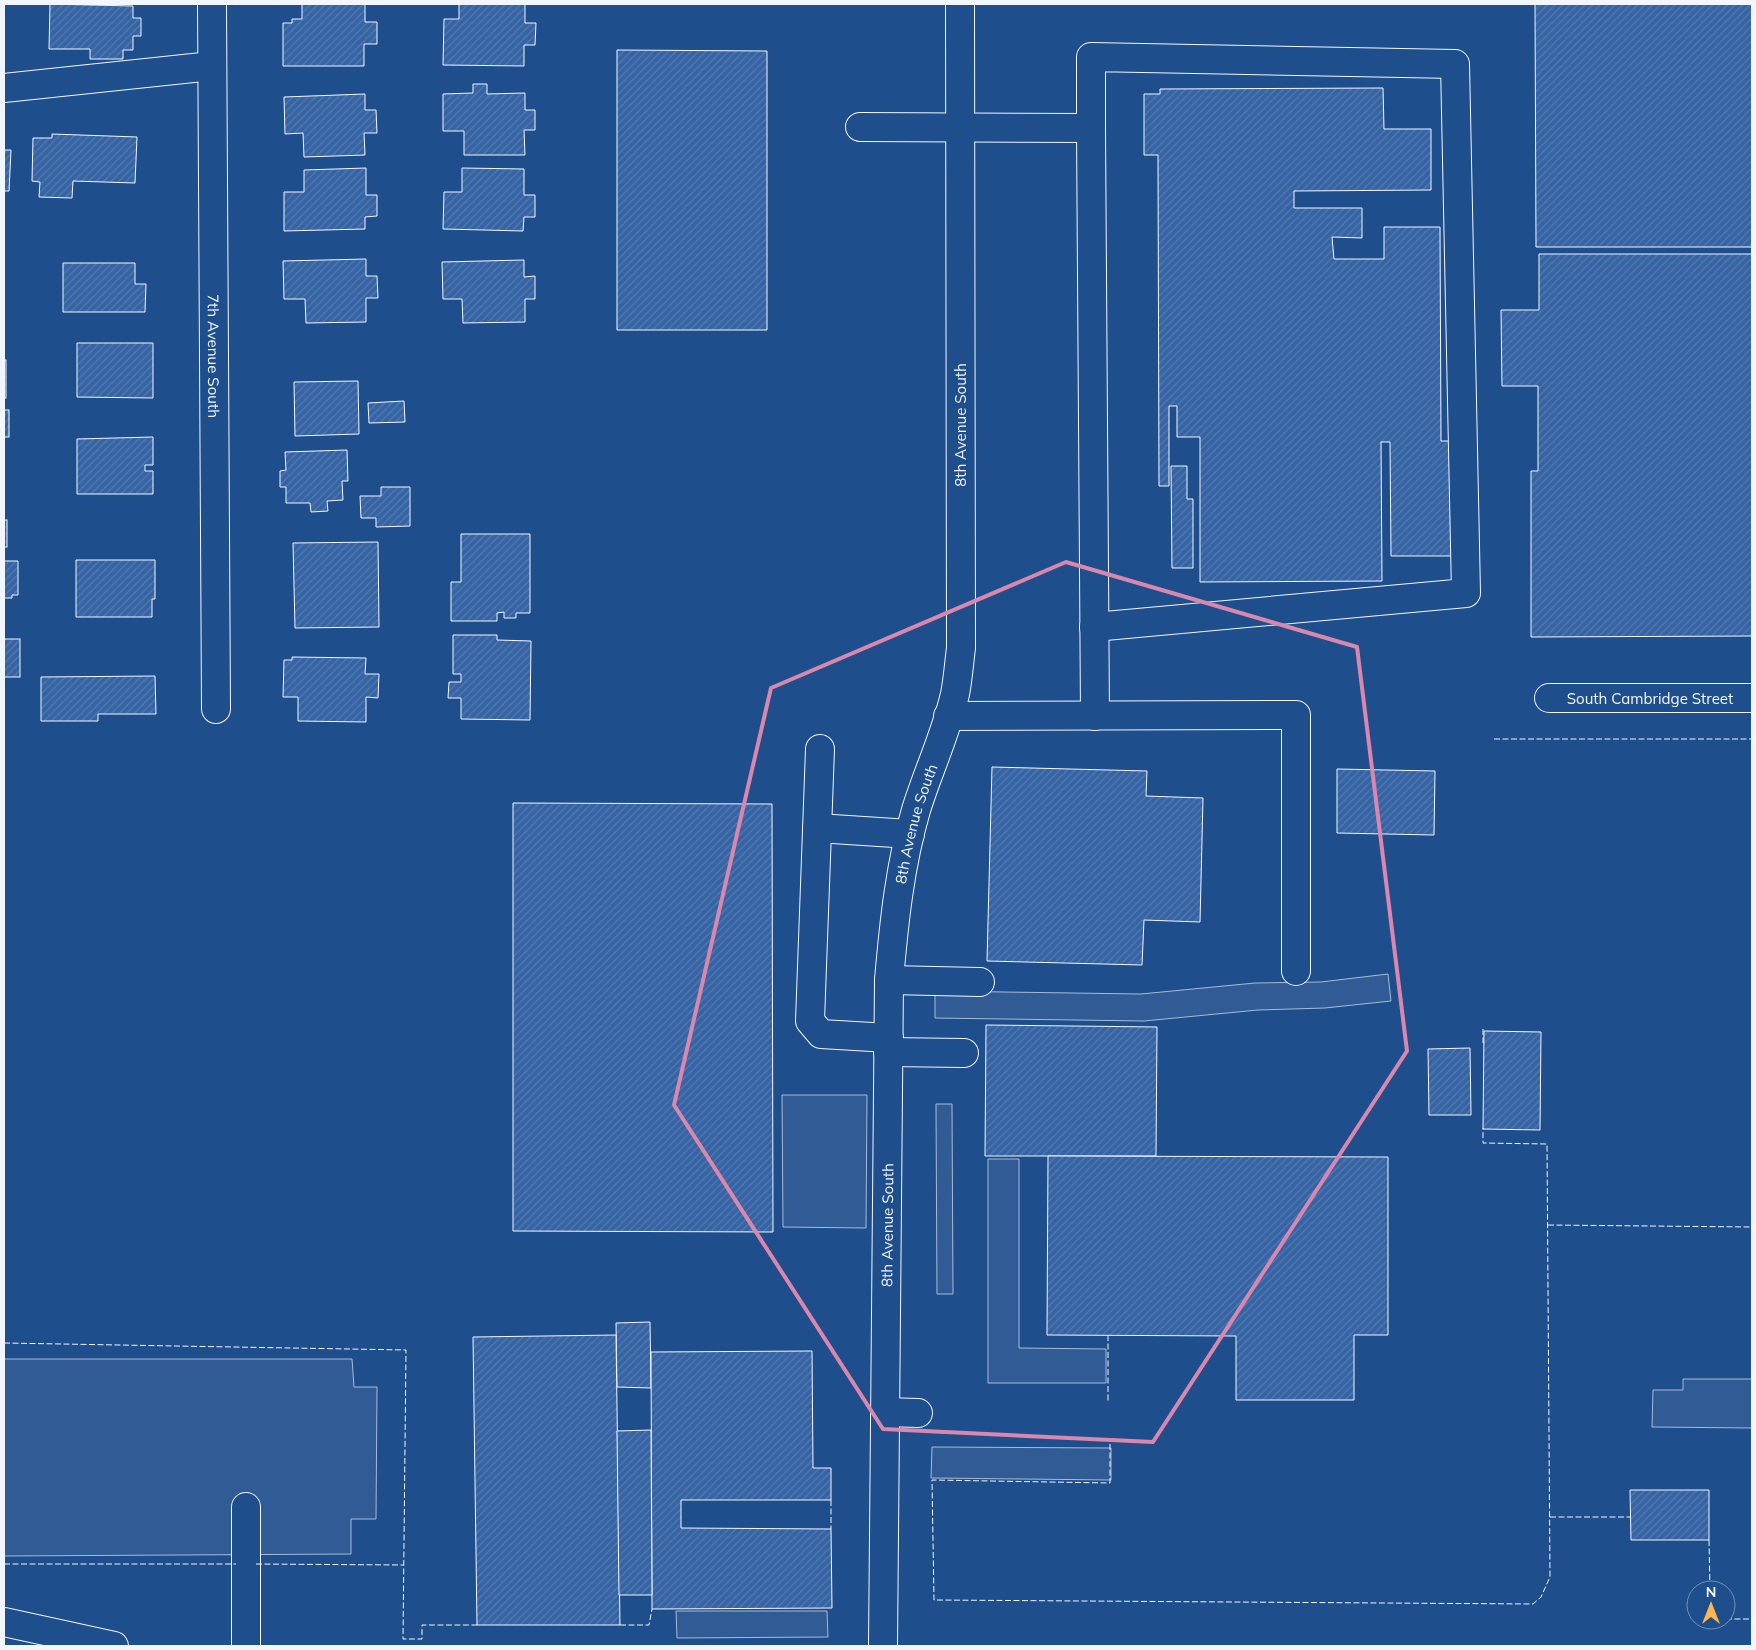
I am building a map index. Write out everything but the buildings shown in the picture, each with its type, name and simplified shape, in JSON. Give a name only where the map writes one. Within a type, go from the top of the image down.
[{"type":"street","name":"7th Avenue South","points":[[212,4],[216,709]]},
{"type":"street","name":"8th Avenue South","points":[[883,1646],[889,980],[901,870],[916,810],[955,694],[961,648],[960,4]]},
{"type":"street","points":[[1094,627],[1466,593],[1455,64],[1091,57],[1094,627],[1095,716]]},
{"type":"street","points":[[4,88],[212,66]]},
{"type":"street","points":[[860,127],[1091,128]]},
{"type":"street","name":"South Cambridge Street","points":[[1549,698],[1752,698]]},
{"type":"street","points":[[948,716],[1296,715],[1296,971]]},
{"type":"street","points":[[820,749],[810,1021],[821,1034],[889,1045],[964,1053]]},
{"type":"street","points":[[817,828],[910,834]]},
{"type":"street","points":[[889,980],[980,982]]},
{"type":"street","points":[[885,1412],[918,1413]]},
{"type":"street","points":[[246,1507],[246,1646]]},
{"type":"street","points":[[4,1622],[114,1646]]},
{"type":"highlighted area","points":[[1066,562],[1357,647],[1407,1051],[1153,1442],[883,1429],[674,1105],[771,688]]},
{"type":"shaded area","points":[[1388,974],[1391,1001],[1325,1008],[1258,1010],[1144,1021],[935,1018],[935,991],[1141,994],[1255,983],[1321,982]]},
{"type":"shaded area","points":[[782,1095],[867,1095],[866,1228],[783,1227]]},
{"type":"shaded area","points":[[936,1104],[952,1104],[953,1294],[937,1294]]},
{"type":"shaded area","points":[[988,1159],[1019,1159],[1019,1348],[1106,1349],[1106,1383],[988,1383]]},
{"type":"shaded area","points":[[4,1359],[352,1359],[354,1387],[377,1387],[376,1519],[351,1519],[351,1554],[4,1556]]},
{"type":"shaded area","points":[[1683,1379],[1752,1379],[1752,1428],[1652,1427],[1653,1390],[1683,1390]]},
{"type":"shaded area","points":[[932,1447],[1111,1448],[1111,1480],[931,1478]]},
{"type":"shaded area","points":[[676,1611],[827,1611],[828,1637],[677,1638]]},
{"type":"fence","points":[[1494,739],[1752,739]]},
{"type":"fence","points":[[1483,1029],[1483,1043]]},
{"type":"fence","points":[[1110,1444],[1110,1483],[932,1480],[934,1600],[1533,1604],[1541,1597],[1550,1577],[1547,1144],[1483,1143],[1483,1128]]},
{"type":"fence","points":[[1548,1225],[1752,1227]]},
{"type":"fence","points":[[1108,1335],[1108,1401]]},
{"type":"fence","points":[[4,1343],[406,1350],[403,1639],[422,1639],[422,1625],[477,1625]]},
{"type":"fence","points":[[831,1500],[831,1529]]},
{"type":"fence","points":[[1550,1517],[1631,1517]]},
{"type":"fence","points":[[1709,1540],[1710,1580]]},
{"type":"fence","points":[[4,1564],[236,1564]]},
{"type":"fence","points":[[256,1564],[403,1565]]},
{"type":"fence","points":[[620,1625],[649,1625],[652,1609]]},
{"type":"fence","points":[[1736,1619],[1752,1619]]}]
